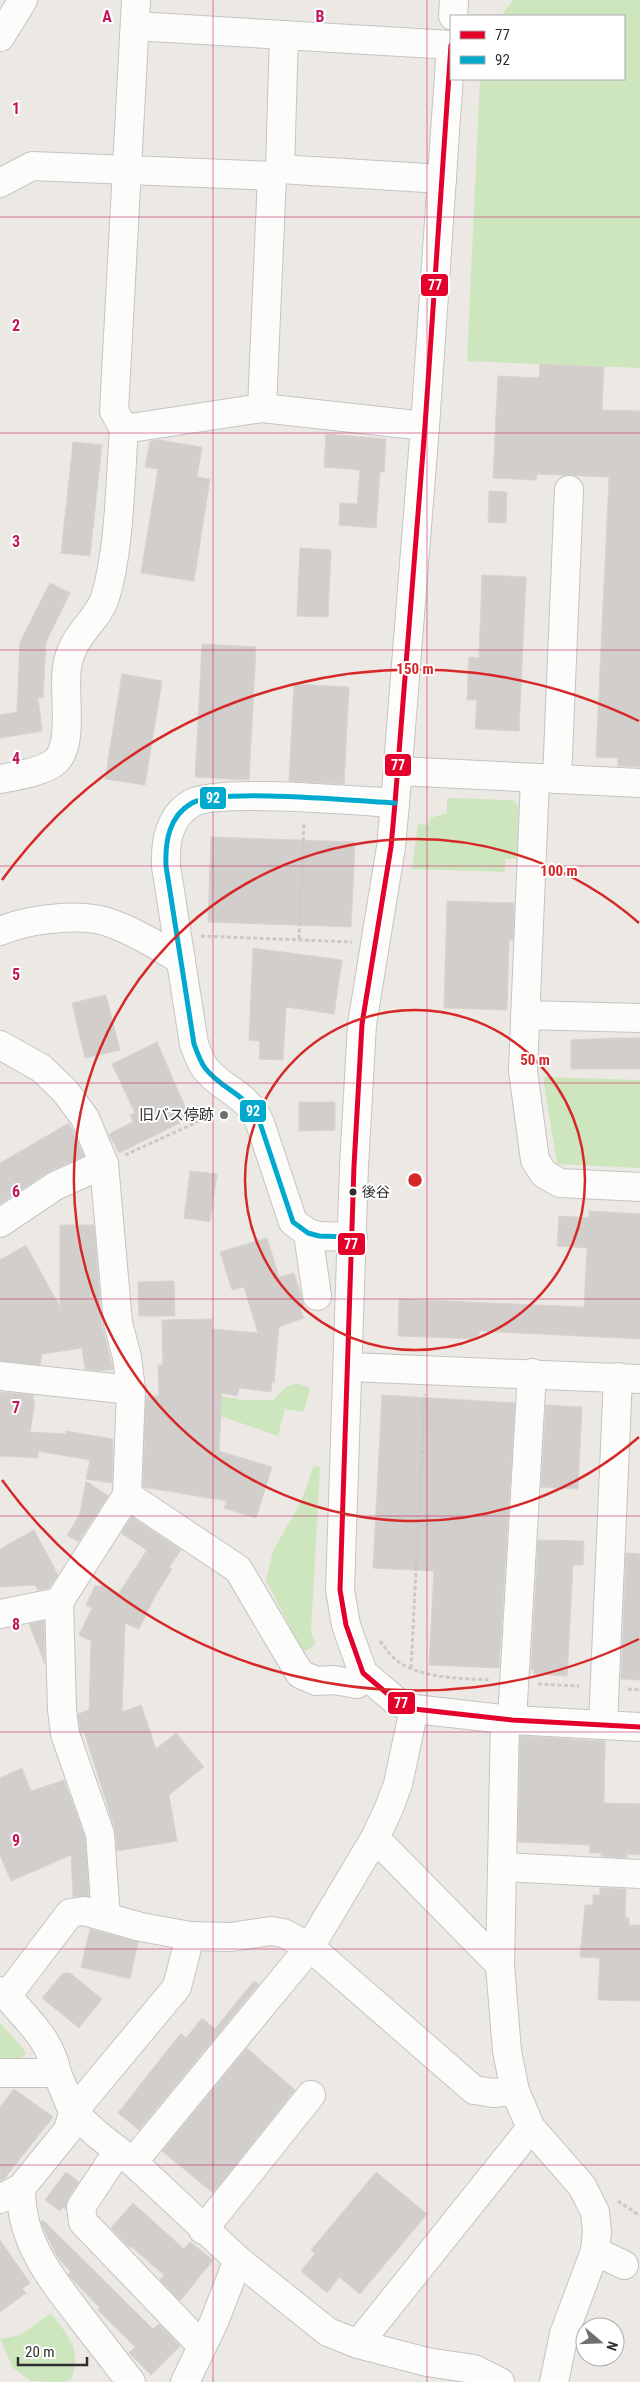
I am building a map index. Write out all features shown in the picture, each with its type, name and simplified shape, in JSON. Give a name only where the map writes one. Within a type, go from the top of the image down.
[{"type":"street","points":[[0,37],[23,0]]},
{"type":"street","points":[[453,15],[454,0]]},
{"type":"street","points":[[0,779],[33,772],[57,760],[65,745],[67,666],[75,640],[104,602],[112,576],[124,428],[114,411],[135,13],[284,35],[450,45]]},
{"type":"street","points":[[262,408],[284,35]]},
{"type":"street","points":[[450,60],[425,426],[398,771],[391,847],[362,1024],[340,1590],[346,1625],[363,1673],[396,1701],[414,1709],[508,1720],[640,1727]]},
{"type":"street","points":[[0,183],[32,166],[128,172],[276,173],[442,179]]},
{"type":"street","points":[[124,428],[262,408],[425,426]]},
{"type":"street","points":[[569,490],[525,1015],[523,1071],[535,1160],[544,1174],[560,1183],[640,1187]]},
{"type":"street","points":[[398,771],[640,783]]},
{"type":"street","points":[[353,1237],[327,1237],[308,1233],[292,1222],[253,1107],[206,1069],[198,1057],[194,1044],[166,866],[166,841],[181,812],[192,803],[205,797],[246,796],[395,803]]},
{"type":"street","points":[[0,931],[12,926],[49,919],[94,919],[150,942],[181,961]]},
{"type":"street","points":[[525,1015],[640,1018]]},
{"type":"street","points":[[0,1045],[40,1068],[65,1092],[84,1118],[104,1164],[118,1323],[127,1357],[131,1390],[127,1495],[59,1602],[64,1726],[100,1834],[106,1917]]},
{"type":"street","points":[[0,1223],[55,1186],[104,1164]]},
{"type":"street","points":[[308,1233],[317,1296]]},
{"type":"street","points":[[349,1367],[629,1378],[604,1688],[603,1725]]},
{"type":"street","points":[[532,1373],[513,1682],[508,1720],[500,1965],[507,2050],[515,2091],[531,2128],[582,2186],[595,2212],[595,2251],[564,2334],[554,2382]]},
{"type":"street","points":[[0,1376],[131,1390]]},
{"type":"street","points":[[127,1495],[238,1569],[300,1674],[316,1681],[333,1680],[357,1684],[363,1673]]},
{"type":"street","points":[[0,1614],[59,1602]]},
{"type":"street","points":[[202,2346],[83,2222],[81,2208],[310,1947],[375,1838],[398,1784],[414,1709]]},
{"type":"street","points":[[375,1838],[500,1965]]},
{"type":"street","points":[[503,1867],[640,1874]]},
{"type":"street","points":[[500,2382],[474,2369],[427,2362],[358,2344],[328,2332],[203,2230],[126,2157],[73,2112],[46,2042],[3,1994],[70,1913],[84,1911],[190,1936],[231,1937],[272,1931],[282,1933],[310,1947],[474,2090],[493,2093],[515,2091]]},
{"type":"street","points":[[131,2382],[44,2270],[30,2241],[21,2207],[11,2193],[68,2130],[73,2112],[177,1987],[190,1936]]},
{"type":"street","points":[[0,2074],[57,2073]]},
{"type":"street","points":[[203,2230],[310,2095]]},
{"type":"street","points":[[358,2344],[531,2128]]},
{"type":"street","points":[[595,2251],[624,2265]]},
{"type":"street","points":[[184,2382],[214,2322],[238,2260]]},
{"type":"path","points":[[294,821],[314,822]]},
{"type":"path","points":[[299,940],[304,822]]},
{"type":"path","points":[[192,935],[355,942],[354,950]]},
{"type":"path","points":[[104,1164],[204,1119],[234,1092]]},
{"type":"path","points":[[411,1668],[426,1387]]},
{"type":"path","points":[[376,1634],[395,1659],[411,1668],[456,1678],[640,1690]]},
{"type":"path","points":[[629,2206],[640,2216]]},
{"type":"green space","points":[[513,0],[640,0],[640,368],[467,361],[480,80],[625,80],[625,15],[502,15]]},
{"type":"green space","points":[[447,798],[513,800],[519,806],[517,859],[505,859],[505,872],[412,869],[418,824],[429,825],[430,818],[447,813]]},
{"type":"green space","points":[[543,1077],[640,1080],[640,1168],[557,1164]]},
{"type":"green space","points":[[296,1383],[310,1388],[304,1412],[285,1409],[278,1436],[209,1412],[212,1394],[242,1400],[273,1400],[286,1387]]},
{"type":"green space","points":[[314,1465],[320,1467],[311,1632],[316,1643],[306,1651],[301,1649],[266,1580],[273,1551],[301,1502]]},
{"type":"green space","points":[[0,2023],[26,2054],[18,2060],[0,2061]]},
{"type":"green space","points":[[51,2313],[72,2344],[75,2360],[74,2369],[71,2379],[65,2382],[31,2381],[13,2368],[0,2339],[20,2335]]},
{"type":"building","points":[[540,364],[604,367],[602,410],[640,411],[640,767],[618,766],[618,758],[596,757],[609,477],[537,474],[536,480],[493,478],[498,376],[539,378]]},
{"type":"building","points":[[326,434],[386,439],[384,472],[380,472],[376,528],[339,525],[340,503],[357,504],[360,470],[324,467]]},
{"type":"building","points":[[159,440],[202,447],[197,477],[210,479],[194,581],[141,573],[158,469],[145,467],[150,441]]},
{"type":"building","points":[[73,442],[102,445],[90,556],[61,553]]},
{"type":"building","points":[[489,491],[507,492],[506,523],[488,522]]},
{"type":"building","points":[[300,548],[331,550],[328,617],[297,616]]},
{"type":"building","points":[[482,575],[526,577],[519,731],[475,729],[477,700],[467,700],[469,657],[479,658]]},
{"type":"building","points":[[50,583],[70,593],[46,642],[43,698],[38,697],[42,731],[0,738],[0,715],[17,712],[20,642]]},
{"type":"building","points":[[202,644],[256,647],[249,780],[195,777]]},
{"type":"building","points":[[122,674],[162,681],[145,785],[105,779]]},
{"type":"building","points":[[294,684],[349,687],[344,784],[289,781]]},
{"type":"building","points":[[211,837],[355,842],[351,927],[208,922]]},
{"type":"building","points":[[447,901],[514,903],[513,940],[509,940],[507,1010],[444,1008]]},
{"type":"building","points":[[253,948],[342,960],[334,1014],[286,1007],[283,1060],[259,1059],[260,1041],[249,1040]]},
{"type":"building","points":[[106,995],[120,1050],[85,1058],[72,1003]]},
{"type":"building","points":[[640,1038],[640,1069],[571,1069],[571,1040]]},
{"type":"building","points":[[157,1042],[190,1118],[119,1153],[109,1134],[133,1122],[130,1115],[135,1113],[112,1064]]},
{"type":"building","points":[[299,1102],[335,1102],[335,1130],[299,1131]]},
{"type":"building","points":[[69,1123],[84,1156],[46,1173],[0,1204],[0,1163]]},
{"type":"building","points":[[190,1171],[217,1174],[210,1222],[184,1218]]},
{"type":"building","points":[[589,1211],[640,1214],[640,1339],[479,1331],[479,1339],[398,1336],[399,1299],[584,1307],[587,1248],[557,1246],[559,1216],[589,1218]]},
{"type":"building","points":[[60,1225],[94,1225],[102,1325],[113,1369],[99,1371],[85,1369],[82,1348],[42,1354],[40,1365],[0,1361],[0,1260],[26,1245],[60,1307]]},
{"type":"building","points":[[267,1238],[279,1277],[294,1273],[304,1305],[300,1307],[304,1318],[279,1327],[274,1383],[272,1381],[271,1392],[239,1388],[237,1396],[222,1393],[219,1451],[272,1467],[256,1518],[224,1508],[227,1501],[143,1487],[146,1396],[159,1396],[158,1365],[163,1365],[162,1320],[212,1319],[212,1329],[258,1333],[244,1287],[232,1290],[220,1252]]},
{"type":"building","points":[[174,1281],[175,1316],[139,1316],[138,1282]]},
{"type":"building","points":[[0,1392],[34,1395],[33,1401],[35,1401],[30,1432],[66,1434],[66,1431],[113,1439],[112,1483],[86,1479],[90,1460],[38,1451],[38,1458],[0,1456]]},
{"type":"building","points":[[382,1395],[515,1403],[499,1668],[429,1665],[434,1571],[373,1568]]},
{"type":"building","points":[[546,1405],[582,1407],[578,1489],[541,1487]]},
{"type":"building","points":[[86,1481],[108,1496],[78,1542],[67,1535],[80,1514]]},
{"type":"building","points":[[132,1517],[181,1550],[169,1567],[172,1569],[155,1596],[139,1629],[125,1623],[122,1712],[141,1705],[156,1749],[176,1733],[204,1767],[169,1795],[177,1841],[117,1851],[115,1829],[84,1732],[81,1733],[80,1730],[78,1714],[89,1710],[91,1641],[79,1635],[92,1608],[86,1605],[95,1586],[103,1586],[119,1593],[147,1550],[121,1533]]},
{"type":"building","points":[[34,1530],[58,1575],[49,1588],[38,1590],[35,1585],[0,1587],[0,1549]]},
{"type":"building","points":[[538,1540],[584,1541],[583,1565],[573,1565],[567,1676],[534,1674],[534,1670],[531,1670]]},
{"type":"building","points":[[626,1553],[640,1554],[640,1680],[621,1679]]},
{"type":"building","points":[[44,1621],[45,1664],[29,1624]]},
{"type":"building","points":[[520,1736],[605,1741],[604,1803],[640,1804],[640,1855],[627,1854],[627,1858],[601,1856],[601,1853],[589,1853],[590,1845],[518,1842]]},
{"type":"building","points":[[22,1768],[31,1791],[64,1780],[85,1837],[89,1896],[73,1897],[71,1855],[11,1881],[0,1855],[0,1778]]},
{"type":"building","points":[[600,1888],[626,1889],[625,1918],[629,1918],[629,1925],[640,1925],[640,2001],[598,2000],[600,1958],[580,1957],[585,1905],[593,1905],[593,1895],[600,1895]]},
{"type":"building","points":[[90,1929],[138,1942],[130,1979],[81,1967]]},
{"type":"building","points":[[63,1973],[70,1973],[102,1999],[79,2028],[42,1998]]},
{"type":"building","points":[[254,1981],[259,1984],[139,2130],[118,2113],[181,2033],[186,2038],[202,2018],[215,2029]]},
{"type":"building","points":[[247,2048],[295,2090],[213,2193],[162,2151]]},
{"type":"building","points":[[14,2089],[53,2117],[4,2179],[0,2181],[0,2107]]},
{"type":"building","points":[[66,2172],[79,2182],[68,2198],[66,2210],[63,2207],[60,2211],[45,2200]]},
{"type":"building","points":[[376,2172],[427,2214],[360,2294],[339,2277],[327,2293],[301,2271],[315,2254],[311,2250]]},
{"type":"building","points":[[133,2203],[184,2249],[190,2242],[213,2260],[180,2301],[160,2280],[164,2275],[131,2246],[130,2248],[111,2228]]},
{"type":"building","points":[[43,2220],[153,2329],[159,2324],[180,2346],[151,2375],[129,2353],[135,2347],[98,2310],[100,2308],[70,2277],[68,2274],[71,2272],[58,2258],[46,2234],[41,2222]]},
{"type":"building","points":[[0,2240],[30,2283],[22,2289],[26,2293],[0,2312]]},
{"type":"transit line","name":"77","points":[[450,60],[425,426],[391,847],[362,1024],[354,1166],[340,1590],[346,1625],[363,1673],[396,1701],[414,1709],[512,1720],[640,1727]]},
{"type":"transit line","name":"92","points":[[353,1237],[319,1236],[308,1233],[293,1222],[260,1123],[254,1112],[248,1104],[212,1076],[200,1059],[194,1044],[166,866],[166,847],[170,830],[178,815],[192,803],[207,799],[230,796],[258,796],[395,803]]},
{"type":"place","name":"旧バス停跡","points":[[224,1115]]},
{"type":"place","name":"後谷","points":[[353,1192]]}]
